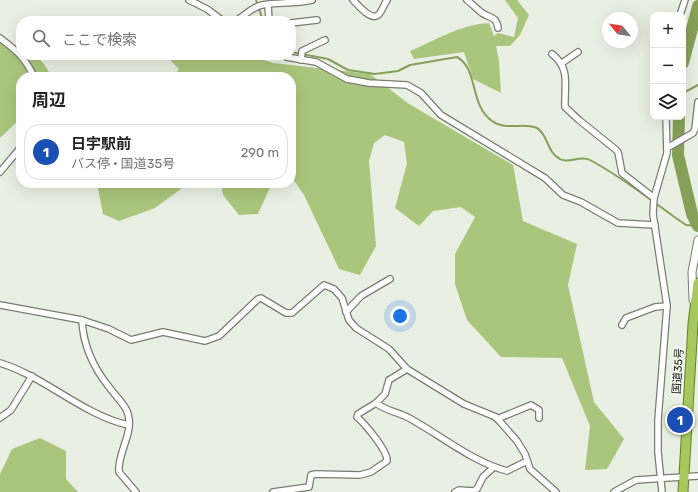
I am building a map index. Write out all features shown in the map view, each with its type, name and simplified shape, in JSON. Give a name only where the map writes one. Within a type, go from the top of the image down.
[{"type":"highway","name":"国道35号","points":[[683,492],[693,324],[698,283]]},
{"type":"street","points":[[189,0],[207,9],[216,16]]},
{"type":"street","points":[[244,16],[254,9],[265,5],[297,3],[312,0]]},
{"type":"street","points":[[353,0],[366,12],[375,16],[387,0]]},
{"type":"street","points":[[467,0],[484,14],[493,17],[498,28]]},
{"type":"street","points":[[681,12],[685,0]]},
{"type":"street","points":[[265,5],[268,16]]},
{"type":"street","points":[[296,22],[317,20]]},
{"type":"street","points":[[0,38],[16,50]]},
{"type":"street","points":[[301,59],[302,51],[325,40]]},
{"type":"street","points":[[562,63],[578,52]]},
{"type":"street","points":[[552,54],[562,63],[566,76],[564,87],[565,107],[618,152],[622,174],[654,199]]},
{"type":"street","points":[[296,58],[316,62],[347,79],[369,83],[407,85],[421,93],[441,115],[545,178],[563,195],[581,202],[618,223],[655,225]]},
{"type":"street","points":[[25,60],[32,72]]},
{"type":"street","points":[[669,147],[693,133],[695,129],[698,102]]},
{"type":"street","points":[[662,492],[660,478],[658,420],[667,306],[653,206],[669,147],[666,120]]},
{"type":"street","points":[[0,172],[16,153]]},
{"type":"street","points":[[693,324],[692,272],[698,240]]},
{"type":"street","points":[[346,312],[361,296],[390,279]]},
{"type":"street","points":[[0,305],[82,320],[109,329],[131,340],[163,332],[205,341],[219,336],[258,299],[261,298],[286,313],[292,313],[324,285],[334,289],[342,298],[349,320],[356,328],[389,350],[407,369],[464,404],[497,419],[517,441],[530,469],[556,492]]},
{"type":"street","points":[[622,325],[626,318],[656,307],[667,306]]},
{"type":"street","points":[[82,320],[82,332],[88,352],[98,374],[127,410],[129,433],[119,459],[119,472],[136,492]]},
{"type":"street","points":[[0,362],[32,376],[110,421],[128,425]]},
{"type":"street","points":[[273,492],[309,487],[311,475],[316,474],[360,476],[371,472],[387,461],[387,456],[374,437],[357,417],[358,414],[376,403],[385,394],[389,380],[407,369]]},
{"type":"street","points":[[0,418],[11,410],[32,376]]},
{"type":"street","points":[[376,403],[383,409],[408,418],[468,454],[494,467],[507,471],[527,461]]},
{"type":"street","points":[[497,419],[531,405],[539,410],[539,418]]},
{"type":"street","points":[[454,492],[459,490],[473,490],[477,488],[483,477],[494,467]]},
{"type":"street","points":[[614,492],[636,480],[698,476]]},
{"type":"green space","points":[[505,0],[517,0],[529,15],[520,35],[510,46],[496,46],[499,61],[501,93],[473,79],[464,52],[414,59],[410,51],[458,30],[478,24],[489,23],[494,36],[498,33],[514,37],[518,18]]},
{"type":"green space","points":[[0,41],[16,48],[16,60],[40,60],[49,72],[16,72],[16,123],[0,138]]},
{"type":"green space","points":[[170,60],[264,60],[273,63],[370,74],[409,104],[513,165],[523,221],[577,244],[568,285],[594,402],[624,439],[607,469],[585,470],[590,426],[562,358],[501,357],[467,320],[455,284],[455,254],[475,217],[461,207],[433,211],[419,226],[395,208],[407,164],[404,142],[385,135],[374,143],[369,161],[376,246],[360,275],[339,269],[304,195],[296,183],[296,72],[177,72],[179,69]]},
{"type":"green space","points":[[98,188],[182,188],[155,208],[119,221],[103,214]]},
{"type":"green space","points":[[222,188],[270,188],[258,214],[239,215],[223,195]]},
{"type":"green space","points":[[40,438],[66,451],[66,479],[78,492],[0,492],[0,474],[12,449]]},
{"type":"waterway","points":[[256,0],[261,16]]},
{"type":"waterway","points":[[686,52],[698,6]]},
{"type":"waterway","points":[[296,53],[328,59],[348,70],[375,74],[398,71],[410,65],[457,57],[469,70],[480,106],[492,121],[497,124],[509,126],[532,126],[537,128],[541,131],[552,152],[560,159],[567,161],[583,158],[590,160],[627,183],[686,225],[698,226]]},
{"type":"waterway","points":[[686,91],[698,85]]},
{"type":"waterway","points":[[679,120],[678,155],[692,214],[698,226]]},
{"type":"place","name":"日宇駅前","points":[[680,420]]}]
